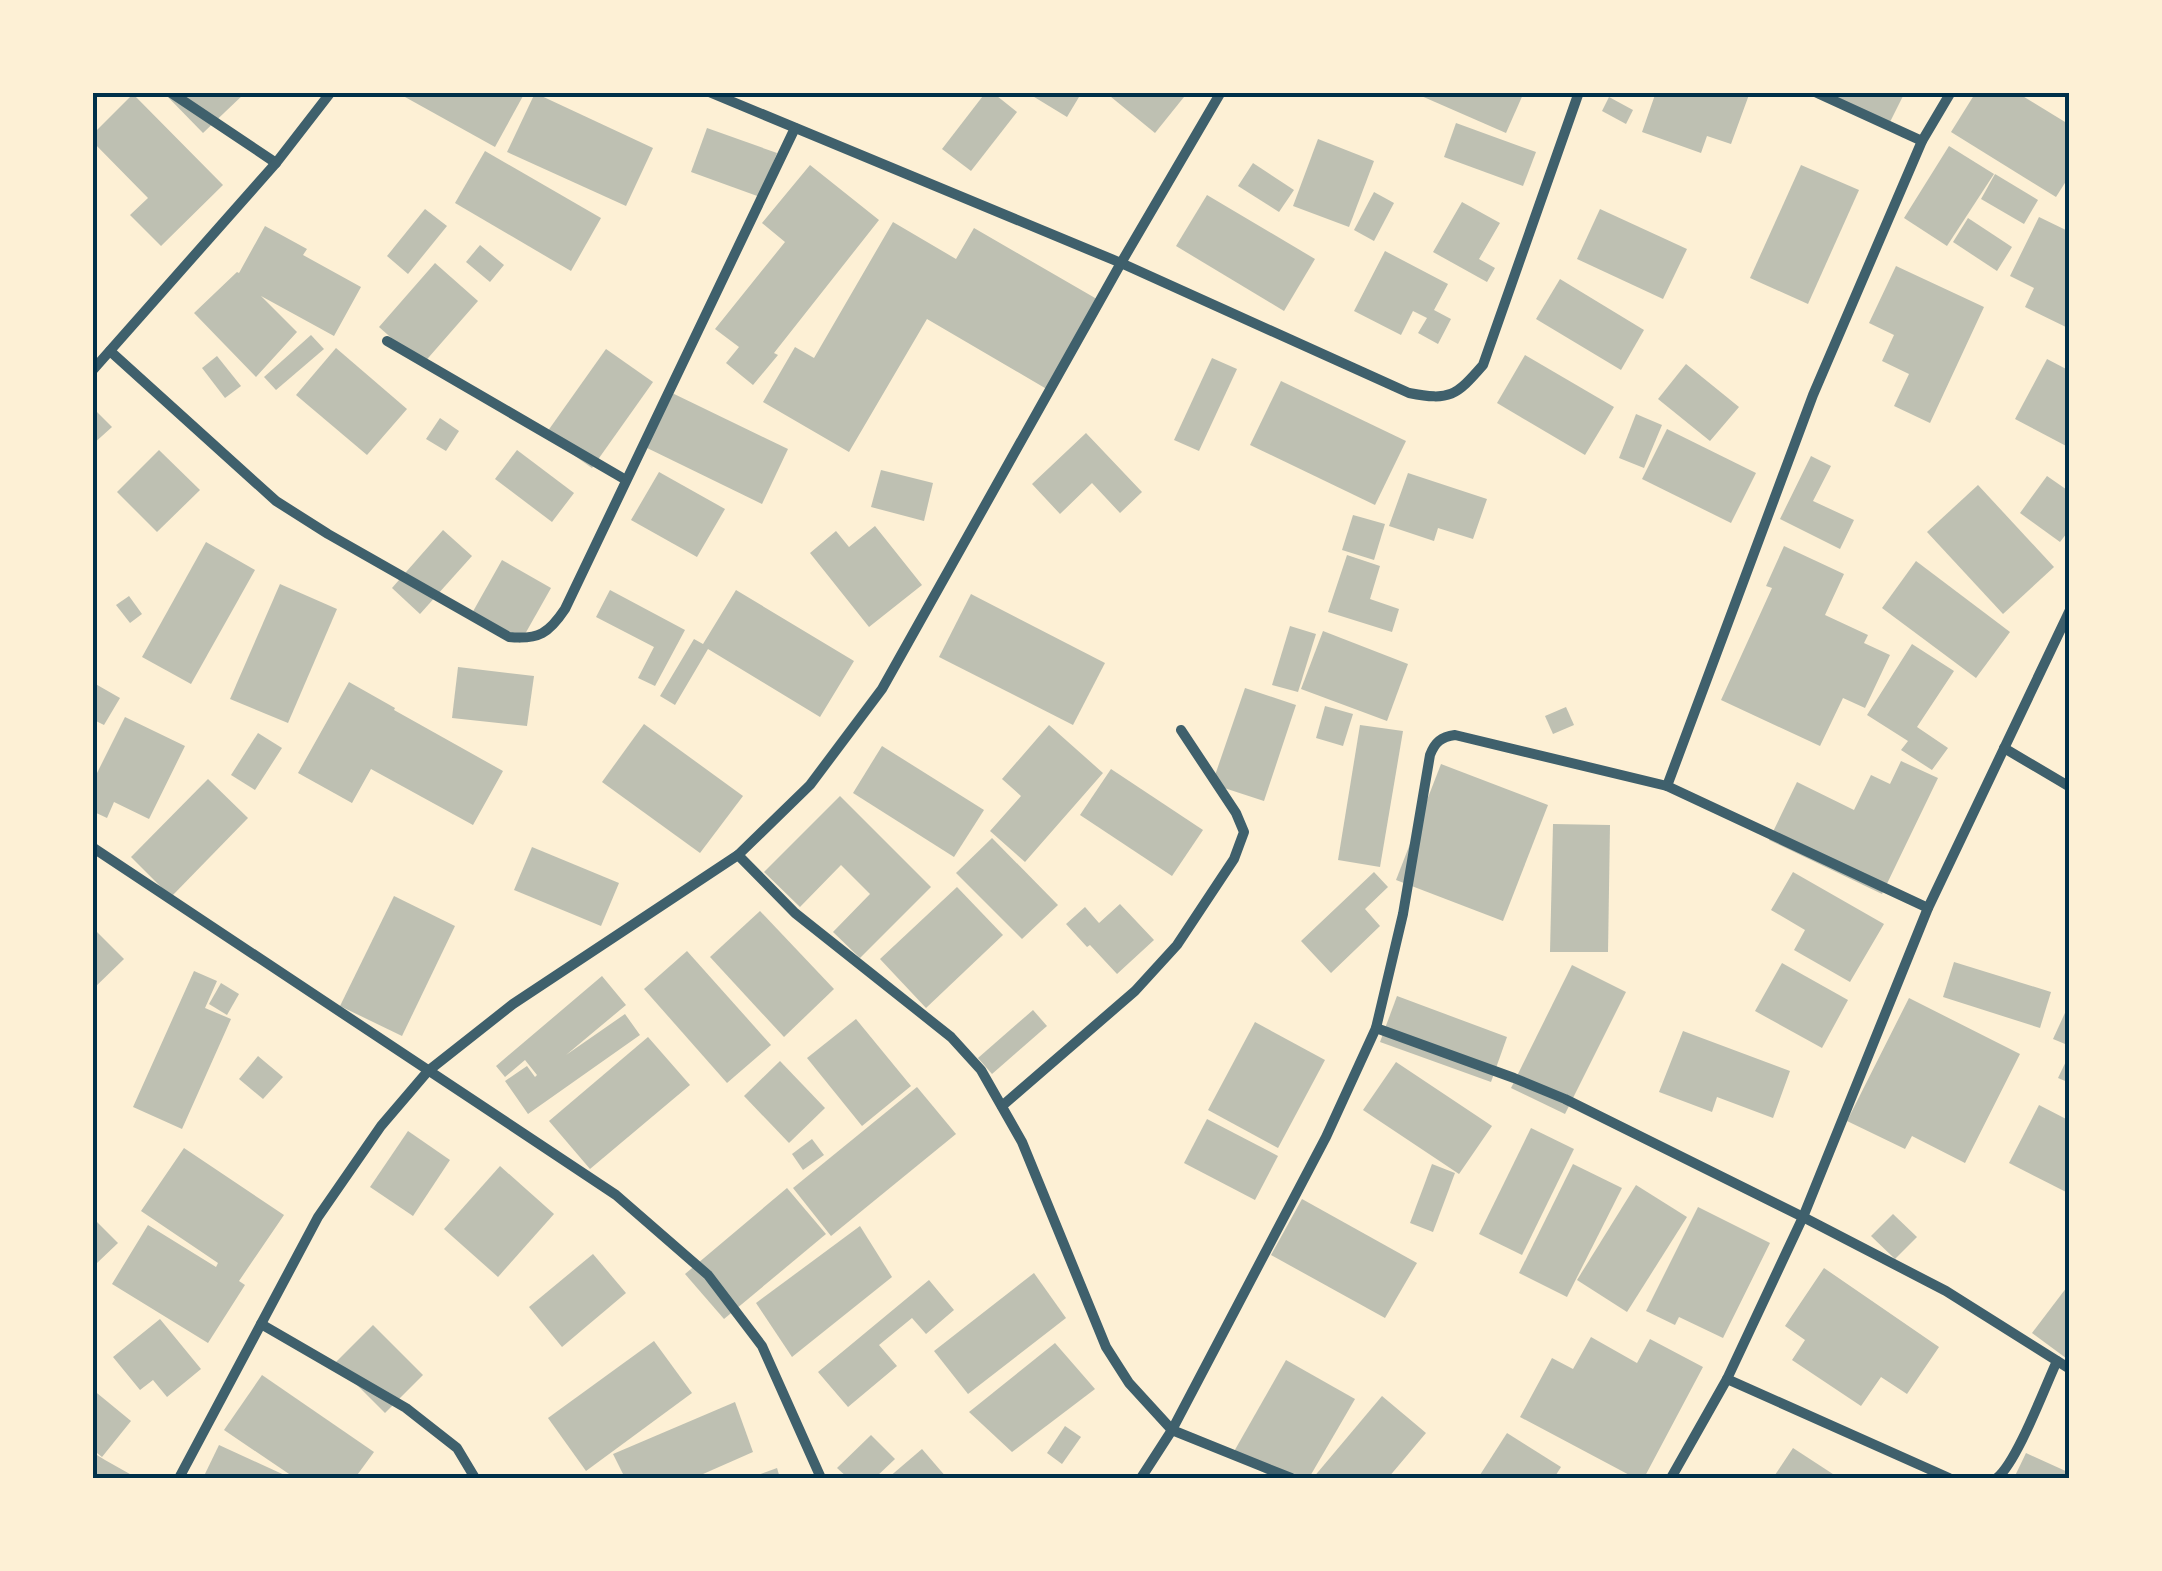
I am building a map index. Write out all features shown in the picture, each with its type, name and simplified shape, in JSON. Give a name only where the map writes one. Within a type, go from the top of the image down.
[{"type":"street","points":[[170,92],[276,163]]},
{"type":"street","points":[[92,371],[276,163],[331,92]]},
{"type":"street","points":[[709,92],[1122,263],[1409,393],[1439,399],[1463,388],[1482,365],[1579,92]]},
{"type":"street","points":[[179,1478],[318,1217],[381,1126],[428,1071],[513,1004],[738,854],[810,784],[882,689],[1220,92]]},
{"type":"street","points":[[1815,92],[1922,141]]},
{"type":"street","points":[[1667,786],[1813,395],[1922,141],[1951,92]]},
{"type":"street","points":[[110,350],[276,502],[510,637],[542,634],[565,609],[795,128]]},
{"type":"street","points":[[388,341],[626,480]]},
{"type":"street","points":[[1671,1478],[1727,1378],[1803,1217],[1928,908],[2070,610]]},
{"type":"street","points":[[1002,1106],[1135,991],[1177,946],[1234,859],[1244,832],[1236,813],[1182,730]]},
{"type":"street","points":[[1141,1478],[1172,1430],[1326,1137],[1376,1028],[1403,914],[1430,755],[1434,744],[1444,736],[1455,735],[1667,786],[1928,908]]},
{"type":"street","points":[[2004,748],[2070,787]]},
{"type":"street","points":[[92,847],[616,1195],[708,1275],[762,1346],[822,1478]]},
{"type":"street","points":[[738,854],[795,914],[951,1038],[980,1070],[1022,1142],[1106,1347],[1129,1383],[1172,1430],[1290,1478]]},
{"type":"street","points":[[1376,1028],[1565,1100],[1803,1217],[1946,1291],[2070,1370]]},
{"type":"street","points":[[260,1324],[406,1408],[457,1448],[475,1478]]},
{"type":"street","points":[[1997,1478],[2005,1472],[2057,1362]]},
{"type":"street","points":[[1727,1378],[1949,1478]]},
{"type":"building","points":[[163,92],[246,92],[203,133]]},
{"type":"building","points":[[396,92],[517,92],[523,96],[495,147]]},
{"type":"building","points":[[986,92],[992,92],[1017,112],[971,171],[942,149]]},
{"type":"building","points":[[1026,92],[1082,92],[1067,117]]},
{"type":"building","points":[[1105,92],[1188,92],[1155,133]]},
{"type":"building","points":[[1524,92],[1506,133],[1419,95]]},
{"type":"building","points":[[1656,92],[1750,92],[1731,144],[1707,136],[1701,153],[1642,132]]},
{"type":"building","points":[[1833,92],[1905,92],[1889,124],[1831,96]]},
{"type":"building","points":[[1976,92],[2016,92],[2070,125],[2070,175],[2056,197],[1951,132]]},
{"type":"building","points":[[535,93],[653,148],[626,206],[507,152]]},
{"type":"building","points":[[133,94],[223,185],[161,246],[130,215],[148,198],[92,141],[92,135]]},
{"type":"building","points":[[1609,97],[1633,110],[1626,124],[1602,111]]},
{"type":"building","points":[[1456,123],[1536,152],[1523,186],[1444,157]]},
{"type":"building","points":[[707,128],[777,153],[760,197],[691,172]]},
{"type":"building","points":[[1318,139],[1374,161],[1349,227],[1293,206]]},
{"type":"building","points":[[1949,146],[1994,174],[1947,246],[1904,218]]},
{"type":"building","points":[[485,151],[601,218],[571,271],[455,203]]},
{"type":"building","points":[[1253,163],[1294,190],[1279,212],[1238,186]]},
{"type":"building","points":[[810,165],[879,220],[753,385],[726,363],[739,347],[715,329],[785,242],[762,223]]},
{"type":"building","points":[[1801,165],[1859,190],[1808,304],[1750,278]]},
{"type":"building","points":[[1995,174],[2038,200],[2024,224],[1981,199]]},
{"type":"building","points":[[1374,192],[1394,203],[1374,241],[1354,230]]},
{"type":"building","points":[[1207,195],[1315,259],[1284,311],[1176,246]]},
{"type":"building","points":[[1462,202],[1500,223],[1479,259],[1495,268],[1487,282],[1433,252]]},
{"type":"building","points":[[425,209],[447,226],[408,274],[387,256]]},
{"type":"building","points":[[1600,209],[1687,249],[1663,299],[1577,259]]},
{"type":"building","points":[[2039,217],[2070,232],[2070,329],[2025,307],[2034,288],[2010,276]]},
{"type":"building","points":[[1968,218],[2012,247],[1997,271],[1953,242]]},
{"type":"building","points":[[893,222],[956,259],[974,228],[1102,302],[1050,391],[927,319],[849,452],[763,402],[795,347],[814,358]]},
{"type":"building","points":[[265,226],[307,249],[303,255],[361,287],[334,336],[261,296],[297,332],[256,377],[194,313],[239,273]]},
{"type":"building","points":[[480,245],[504,265],[490,282],[466,262]]},
{"type":"building","points":[[1385,251],[1448,284],[1434,310],[1451,319],[1438,344],[1418,333],[1427,318],[1413,311],[1401,335],[1354,311]]},
{"type":"building","points":[[435,263],[478,301],[422,365],[379,327]]},
{"type":"building","points":[[1896,266],[1984,307],[1930,423],[1894,406],[1909,374],[1882,361],[1894,335],[1869,323]]},
{"type":"building","points":[[1560,279],[1644,330],[1621,370],[1536,319]]},
{"type":"building","points":[[311,335],[324,349],[276,390],[264,377]]},
{"type":"building","points":[[336,348],[407,409],[367,455],[296,395]]},
{"type":"building","points":[[606,349],[653,382],[592,468],[545,435]]},
{"type":"building","points":[[1525,355],[1614,407],[1585,455],[1497,403]]},
{"type":"building","points":[[217,356],[241,386],[225,398],[202,368]]},
{"type":"building","points":[[1212,358],[1237,369],[1199,451],[1174,440]]},
{"type":"building","points":[[2047,359],[2070,371],[2070,448],[2015,419]]},
{"type":"building","points":[[1686,364],[1739,407],[1710,441],[1658,399]]},
{"type":"building","points":[[1281,381],[1406,441],[1375,505],[1250,445]]},
{"type":"building","points":[[670,392],[788,449],[762,504],[643,446]]},
{"type":"building","points":[[96,411],[112,427],[92,445],[92,414]]},
{"type":"building","points":[[1636,414],[1662,425],[1644,468],[1619,458]]},
{"type":"building","points":[[440,418],[459,431],[446,451],[426,439]]},
{"type":"building","points":[[1667,429],[1756,473],[1731,523],[1642,479]]},
{"type":"building","points":[[1086,433],[1142,492],[1120,513],[1092,483],[1060,514],[1032,484]]},
{"type":"building","points":[[159,450],[200,490],[157,532],[117,492]]},
{"type":"building","points":[[517,450],[574,493],[552,522],[495,479]]},
{"type":"building","points":[[1811,456],[1831,466],[1813,501],[1854,520],[1840,549],[1780,519]]},
{"type":"building","points":[[881,470],[933,483],[924,521],[871,507]]},
{"type":"building","points":[[659,472],[725,509],[697,557],[631,520]]},
{"type":"building","points":[[1408,473],[1487,499],[1473,539],[1438,528],[1434,541],[1389,526]]},
{"type":"building","points":[[2047,476],[2070,492],[2070,529],[2060,542],[2020,513]]},
{"type":"building","points":[[1978,485],[2054,567],[2003,614],[1927,532]]},
{"type":"building","points":[[1353,515],[1385,524],[1374,560],[1342,550]]},
{"type":"building","points":[[875,526],[922,585],[869,627],[810,553],[836,531],[849,547]]},
{"type":"building","points":[[443,530],[472,556],[420,614],[392,588]]},
{"type":"building","points":[[206,542],[255,570],[191,684],[142,657]]},
{"type":"building","points":[[1784,546],[1844,574],[1825,615],[1868,635],[1864,643],[1890,655],[1865,708],[1843,698],[1820,746],[1721,700],[1772,588],[1766,586]]},
{"type":"building","points":[[1347,555],[1380,566],[1370,599],[1399,609],[1392,632],[1328,612]]},
{"type":"building","points":[[502,560],[551,588],[520,643],[471,615]]},
{"type":"building","points":[[1916,561],[2010,632],[1976,678],[1882,608]]},
{"type":"building","points":[[280,584],[337,609],[288,723],[230,699]]},
{"type":"building","points":[[610,590],[685,630],[655,686],[638,678],[654,647],[596,617]]},
{"type":"building","points":[[736,590],[854,661],[820,717],[708,649],[675,705],[660,696],[694,639],[703,644]]},
{"type":"building","points":[[971,594],[1105,663],[1073,725],[939,657]]},
{"type":"building","points":[[129,596],[142,614],[130,623],[116,605]]},
{"type":"building","points":[[1290,626],[1316,634],[1298,692],[1272,685]]},
{"type":"building","points":[[1323,631],[1408,664],[1387,721],[1301,689]]},
{"type":"building","points":[[1912,644],[1954,671],[1917,727],[1948,748],[1932,770],[1901,750],[1908,741],[1867,715]]},
{"type":"building","points":[[458,667],[534,676],[527,726],[452,718]]},
{"type":"building","points":[[92,682],[120,698],[104,725],[92,719]]},
{"type":"building","points":[[349,682],[503,771],[473,825],[371,769],[352,803],[298,773]]},
{"type":"building","points":[[1245,688],[1296,705],[1264,801],[1212,784]]},
{"type":"building","points":[[1325,706],[1353,714],[1343,746],[1316,738]]},
{"type":"building","points":[[1566,707],[1574,725],[1553,734],[1545,716]]},
{"type":"building","points":[[125,717],[185,746],[149,819],[114,802],[107,818],[92,811],[92,783]]},
{"type":"building","points":[[644,724],[743,796],[700,853],[602,782]]},
{"type":"building","points":[[1049,725],[1103,773],[1025,862],[990,831],[1021,796],[1002,779]]},
{"type":"building","points":[[1360,725],[1403,731],[1380,867],[1338,860]]},
{"type":"building","points":[[258,733],[282,748],[255,790],[231,775]]},
{"type":"building","points":[[882,746],[984,810],[954,857],[853,793]]},
{"type":"building","points":[[1901,761],[1938,778],[1882,894],[1769,840],[1797,782],[1854,810],[1871,775],[1890,784]]},
{"type":"building","points":[[1441,764],[1548,805],[1503,921],[1396,880]]},
{"type":"building","points":[[1111,769],[1203,830],[1172,876],[1080,815]]},
{"type":"building","points":[[208,779],[248,818],[171,897],[131,857]]},
{"type":"building","points":[[840,796],[931,887],[860,958],[833,932],[870,894],[841,865],[800,907],[764,872]]},
{"type":"building","points":[[1553,824],[1610,825],[1608,952],[1550,952]]},
{"type":"building","points":[[992,838],[1058,905],[1022,939],[956,873]]},
{"type":"building","points":[[532,847],[619,883],[601,926],[514,890]]},
{"type":"building","points":[[1374,872],[1388,887],[1365,909],[1380,926],[1331,973],[1301,941]]},
{"type":"building","points":[[1793,872],[1884,924],[1850,982],[1794,950],[1805,930],[1771,910]]},
{"type":"building","points":[[957,887],[1003,935],[926,1008],[880,959]]},
{"type":"building","points":[[394,896],[455,926],[402,1036],[340,1006]]},
{"type":"building","points":[[1120,904],[1154,940],[1117,974],[1066,924],[1085,907],[1099,923]]},
{"type":"building","points":[[760,911],[834,989],[784,1037],[710,957]]},
{"type":"building","points":[[92,927],[124,959],[92,990]]},
{"type":"building","points":[[687,951],[771,1045],[727,1083],[644,989]]},
{"type":"building","points":[[1954,962],[2051,992],[2040,1028],[1943,997]]},
{"type":"building","points":[[1782,963],[1848,1000],[1822,1048],[1755,1011]]},
{"type":"building","points":[[1572,965],[1626,992],[1565,1114],[1511,1088]]},
{"type":"building","points":[[194,971],[217,981],[205,1008],[231,1019],[182,1129],[133,1107]]},
{"type":"building","points":[[602,976],[626,1005],[566,1055],[625,1014],[640,1035],[528,1114],[505,1081],[527,1066],[537,1075],[525,1060],[505,1077],[496,1066]]},
{"type":"building","points":[[221,983],[239,994],[227,1015],[209,1004]]},
{"type":"building","points":[[1397,996],[1507,1037],[1491,1082],[1380,1042]]},
{"type":"building","points":[[1909,998],[2020,1054],[1965,1163],[1912,1136],[1905,1149],[1847,1121]]},
{"type":"building","points":[[2070,1002],[2070,1046],[2053,1039]]},
{"type":"building","points":[[1033,1010],[1047,1026],[992,1074],[978,1058]]},
{"type":"building","points":[[856,1019],[911,1086],[862,1126],[807,1058]]},
{"type":"building","points":[[1255,1022],[1325,1060],[1278,1148],[1208,1110]]},
{"type":"building","points":[[1683,1031],[1790,1071],[1773,1118],[1717,1097],[1712,1112],[1659,1092]]},
{"type":"building","points":[[648,1037],[690,1085],[590,1169],[549,1121]]},
{"type":"building","points":[[2070,1053],[2070,1083],[2058,1078]]},
{"type":"building","points":[[258,1056],[283,1077],[263,1099],[239,1079]]},
{"type":"building","points":[[780,1061],[825,1108],[789,1143],[744,1096]]},
{"type":"building","points":[[1396,1062],[1492,1126],[1459,1174],[1363,1110]]},
{"type":"building","points":[[917,1087],[956,1134],[831,1236],[793,1188]]},
{"type":"building","points":[[2039,1105],[2070,1121],[2070,1194],[2009,1163]]},
{"type":"building","points":[[1207,1119],[1278,1156],[1255,1200],[1184,1163]]},
{"type":"building","points":[[1531,1128],[1574,1149],[1522,1255],[1479,1234]]},
{"type":"building","points":[[408,1131],[450,1160],[413,1216],[370,1187]]},
{"type":"building","points":[[812,1139],[824,1155],[803,1170],[792,1154]]},
{"type":"building","points":[[184,1148],[284,1215],[239,1281],[245,1285],[208,1343],[112,1284],[148,1225],[216,1267],[218,1263],[141,1211]]},
{"type":"building","points":[[1432,1164],[1455,1173],[1433,1232],[1410,1223]]},
{"type":"building","points":[[1573,1164],[1622,1188],[1567,1297],[1519,1273]]},
{"type":"building","points":[[500,1166],[554,1214],[498,1277],[444,1229]]},
{"type":"building","points":[[1636,1185],[1687,1217],[1627,1312],[1577,1280]]},
{"type":"building","points":[[787,1188],[826,1234],[724,1319],[685,1274]]},
{"type":"building","points":[[1302,1199],[1417,1263],[1385,1318],[1271,1255]]},
{"type":"building","points":[[1698,1207],[1770,1243],[1723,1338],[1679,1317],[1675,1325],[1646,1311]]},
{"type":"building","points":[[1893,1214],[1917,1237],[1895,1259],[1871,1236]]},
{"type":"building","points":[[92,1217],[118,1243],[97,1263],[92,1258]]},
{"type":"building","points":[[860,1226],[892,1277],[792,1357],[756,1303]]},
{"type":"building","points":[[593,1254],[626,1293],[562,1347],[529,1307]]},
{"type":"building","points":[[1824,1268],[1939,1347],[1907,1394],[1881,1377],[1861,1406],[1792,1360],[1805,1340],[1785,1326]]},
{"type":"building","points":[[1034,1273],[1066,1318],[968,1394],[934,1351]]},
{"type":"building","points":[[929,1280],[954,1310],[926,1334],[912,1318],[879,1345],[897,1366],[848,1407],[818,1372]]},
{"type":"building","points":[[2070,1283],[2070,1361],[2032,1333]]},
{"type":"building","points":[[160,1319],[201,1369],[167,1397],[153,1380],[140,1390],[113,1357]]},
{"type":"building","points":[[373,1325],[423,1375],[385,1413],[335,1363]]},
{"type":"building","points":[[1591,1337],[1637,1363],[1650,1339],[1703,1367],[1644,1478],[1635,1478],[1520,1417],[1552,1358],[1573,1369]]},
{"type":"building","points":[[654,1341],[692,1393],[586,1471],[548,1418]]},
{"type":"building","points":[[1055,1343],[1095,1389],[1012,1452],[969,1412]]},
{"type":"building","points":[[1286,1360],[1355,1399],[1309,1478],[1274,1478],[1232,1455]]},
{"type":"building","points":[[262,1375],[374,1452],[355,1478],[295,1478],[224,1430]]},
{"type":"building","points":[[92,1389],[131,1421],[102,1457],[92,1449]]},
{"type":"building","points":[[1382,1396],[1426,1433],[1388,1478],[1313,1478]]},
{"type":"building","points":[[735,1402],[753,1452],[694,1478],[625,1478],[613,1454]]},
{"type":"building","points":[[1065,1426],[1081,1437],[1062,1464],[1047,1453]]},
{"type":"building","points":[[1507,1433],[1561,1467],[1554,1478],[1478,1478]]},
{"type":"building","points":[[871,1435],[895,1459],[875,1478],[848,1478],[837,1468]]},
{"type":"building","points":[[219,1445],[291,1478],[203,1478]]},
{"type":"building","points":[[1793,1448],[1839,1478],[1773,1478]]},
{"type":"building","points":[[922,1449],[947,1478],[888,1478]]},
{"type":"building","points":[[92,1452],[105,1460],[137,1478],[92,1478]]},
{"type":"building","points":[[2026,1453],[2070,1473],[2070,1478],[2014,1478]]},
{"type":"building","points":[[777,1468],[780,1478],[750,1478]]}]
